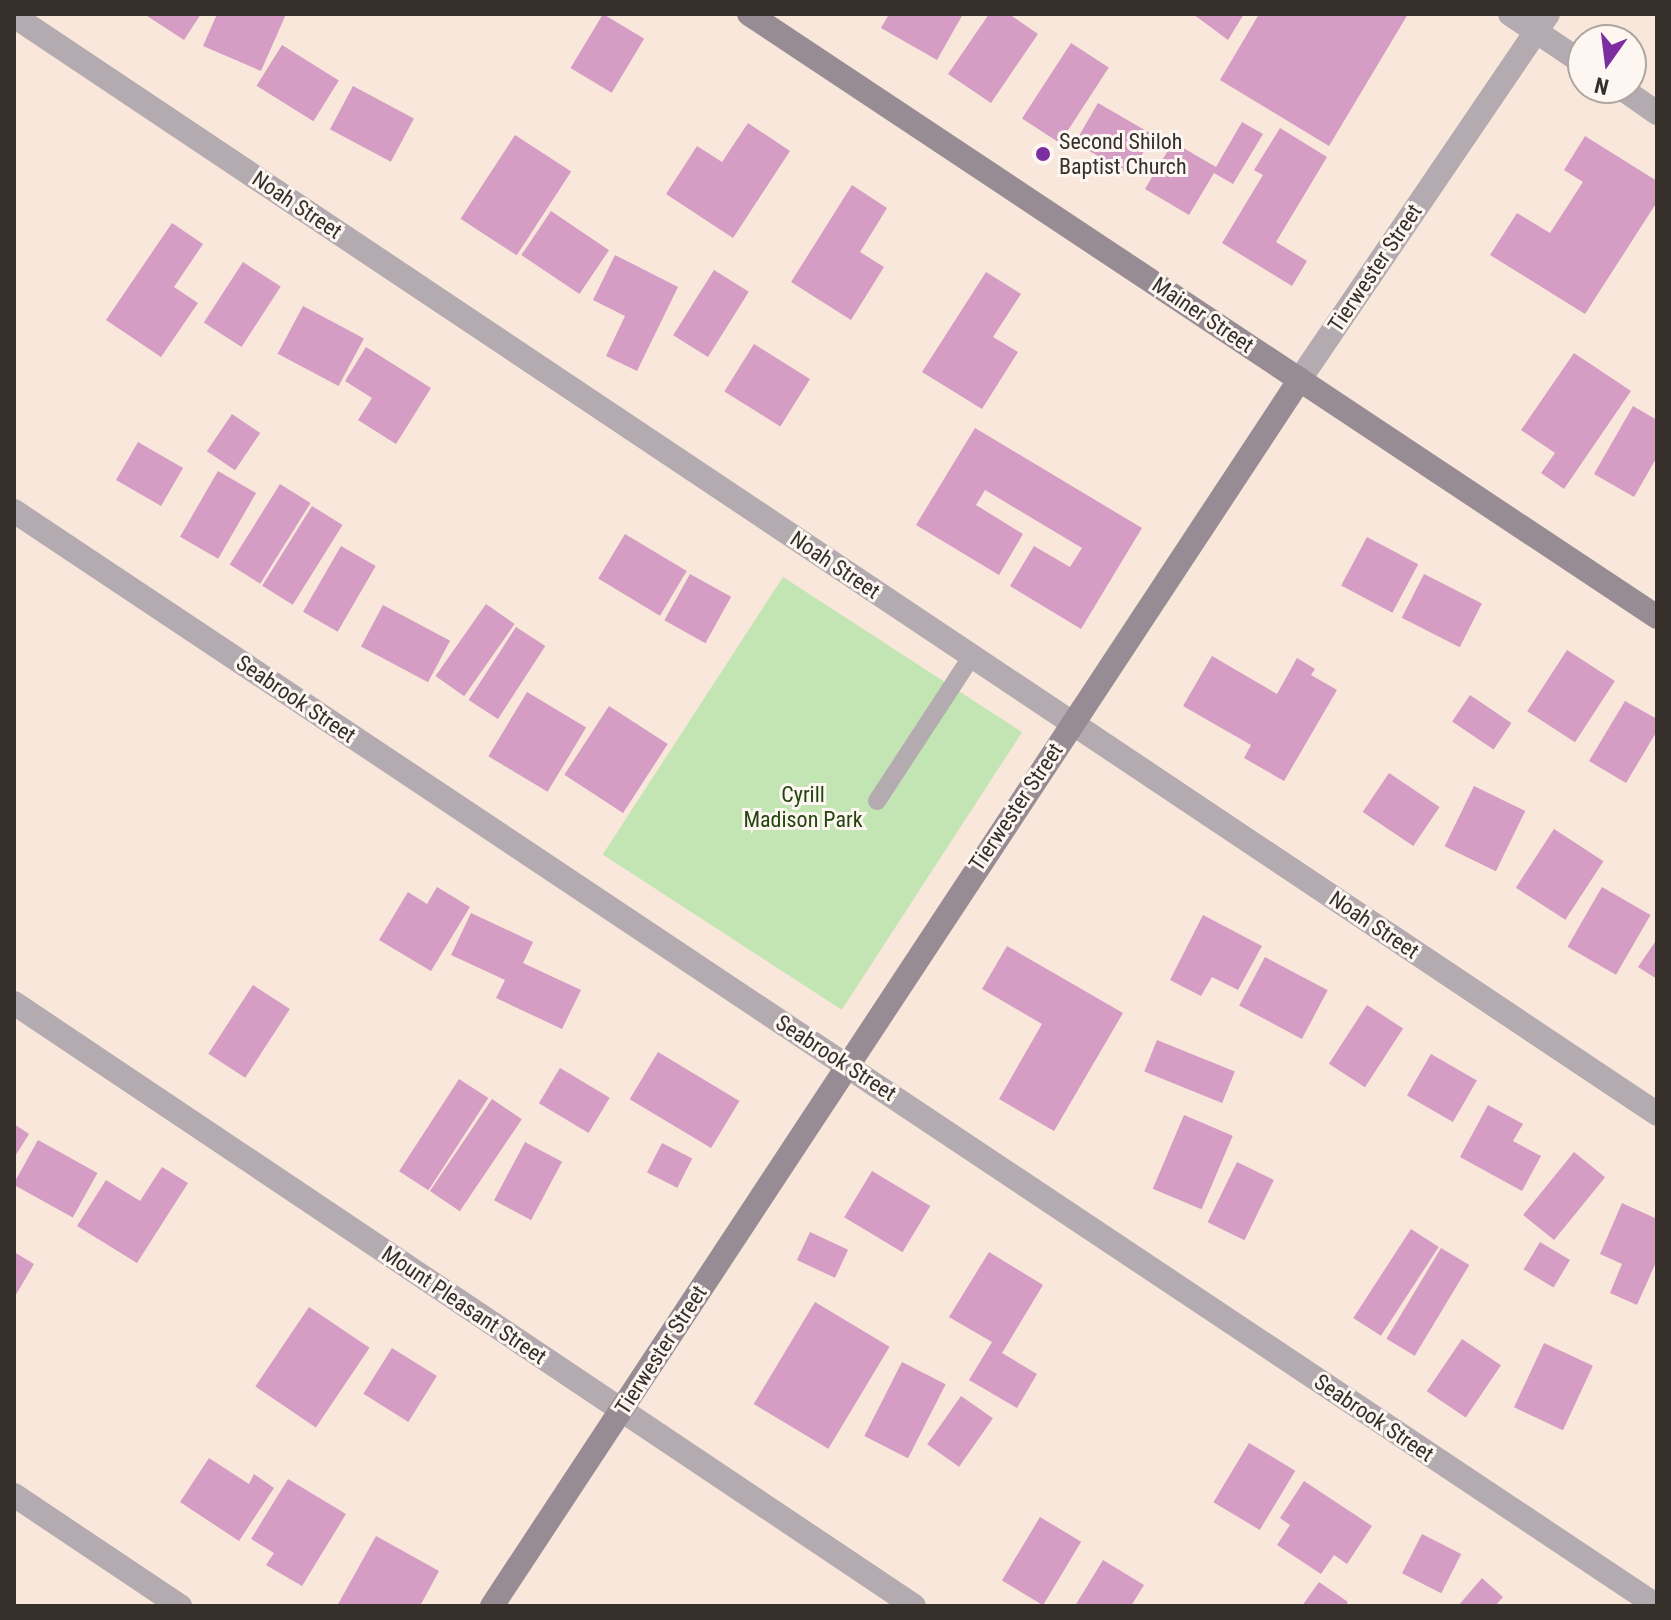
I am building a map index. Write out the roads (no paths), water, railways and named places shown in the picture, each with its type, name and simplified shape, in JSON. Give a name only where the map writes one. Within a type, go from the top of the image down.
[{"type":"street","name":"Mainer Street","points":[[749,14],[1657,617]]},
{"type":"street","points":[[1510,14],[1542,23],[1567,47]]},
{"type":"street","name":"Noah Street","points":[[14,16],[1657,1114]]},
{"type":"street","name":"Tierwester Street","points":[[492,1606],[845,1064],[1300,379],[1542,23]]},
{"type":"street","name":"Seabrook Street","points":[[14,511],[1657,1606]]},
{"type":"street","name":"Mount Pleasant Street","points":[[14,1003],[914,1606]]},
{"type":"street","points":[[14,1495],[180,1606]]},
{"type":"lane","points":[[877,801],[972,656]]},
{"type":"place","name":"Second Shiloh Baptist Church","points":[[1043,154]]},
{"type":"park label","name":"Cyrill Madison Park","points":[[803,806]]}]
